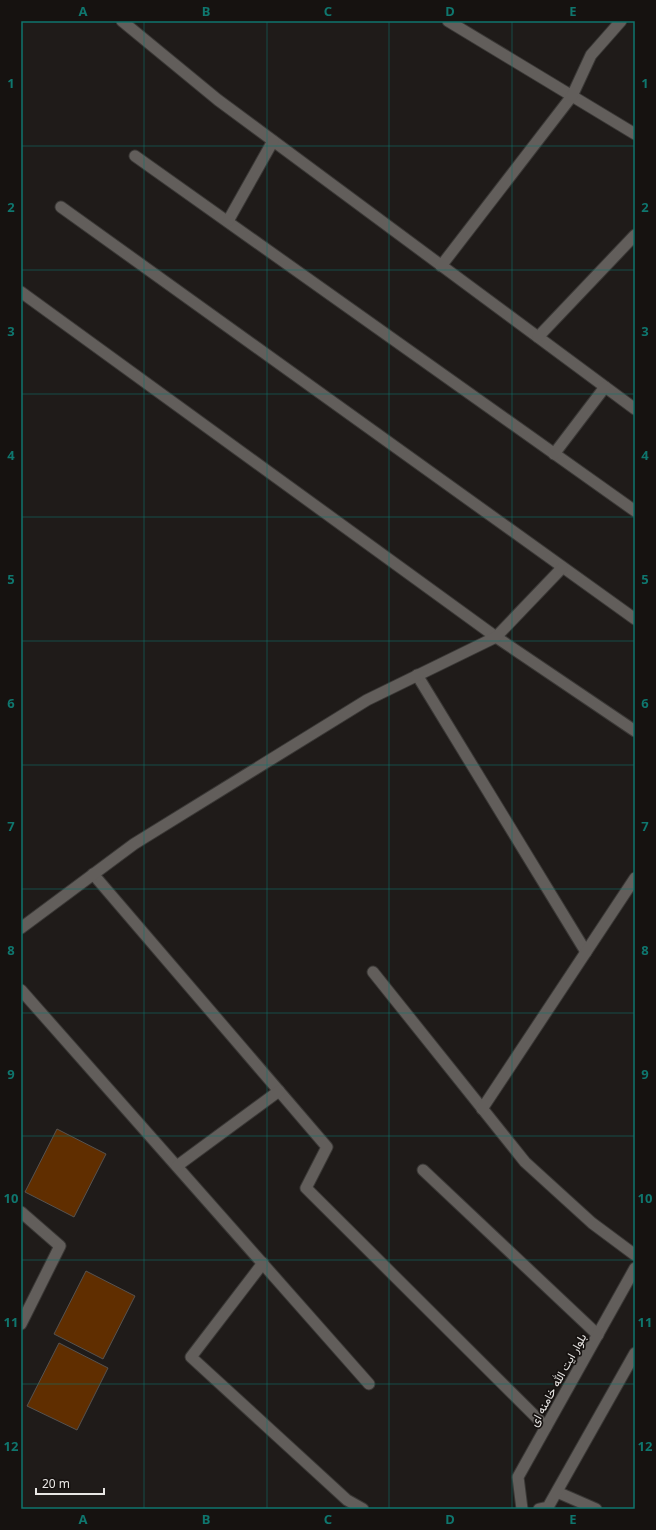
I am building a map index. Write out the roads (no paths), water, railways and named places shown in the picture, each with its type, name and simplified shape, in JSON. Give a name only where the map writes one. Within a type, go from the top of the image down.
[{"type":"street","points":[[122,21],[218,100],[635,409]]},
{"type":"street","points":[[448,21],[635,134]]},
{"type":"street","points":[[441,266],[572,96],[591,55],[621,21]]},
{"type":"street","points":[[228,222],[273,141]]},
{"type":"street","points":[[135,156],[635,512]]},
{"type":"street","points":[[61,207],[635,619]]},
{"type":"street","points":[[538,337],[635,235]]},
{"type":"street","points":[[21,292],[496,637],[635,731]]},
{"type":"street","points":[[554,454],[605,387]]},
{"type":"street","points":[[21,928],[134,844],[360,704],[496,637],[562,568]]},
{"type":"street","points":[[417,675],[586,952]]},
{"type":"street","points":[[93,874],[327,1147],[306,1188],[546,1427]]},
{"type":"street","points":[[482,1109],[635,878]]},
{"type":"street","points":[[373,972],[525,1162],[592,1223],[635,1256]]},
{"type":"street","points":[[21,990],[369,1384]]},
{"type":"street","points":[[176,1166],[279,1091]]},
{"type":"street","points":[[423,1170],[598,1335]]},
{"type":"street","points":[[21,1212],[60,1246],[21,1324]]},
{"type":"street","points":[[263,1263],[191,1358],[348,1500],[363,1509]]},
{"type":"street","name":"بلوار ایت الله خامنه ای","points":[[522,1509],[518,1477],[635,1268]]},
{"type":"street","points":[[539,1509],[548,1507],[635,1353]]},
{"type":"street","points":[[556,1492],[596,1509]]}]
